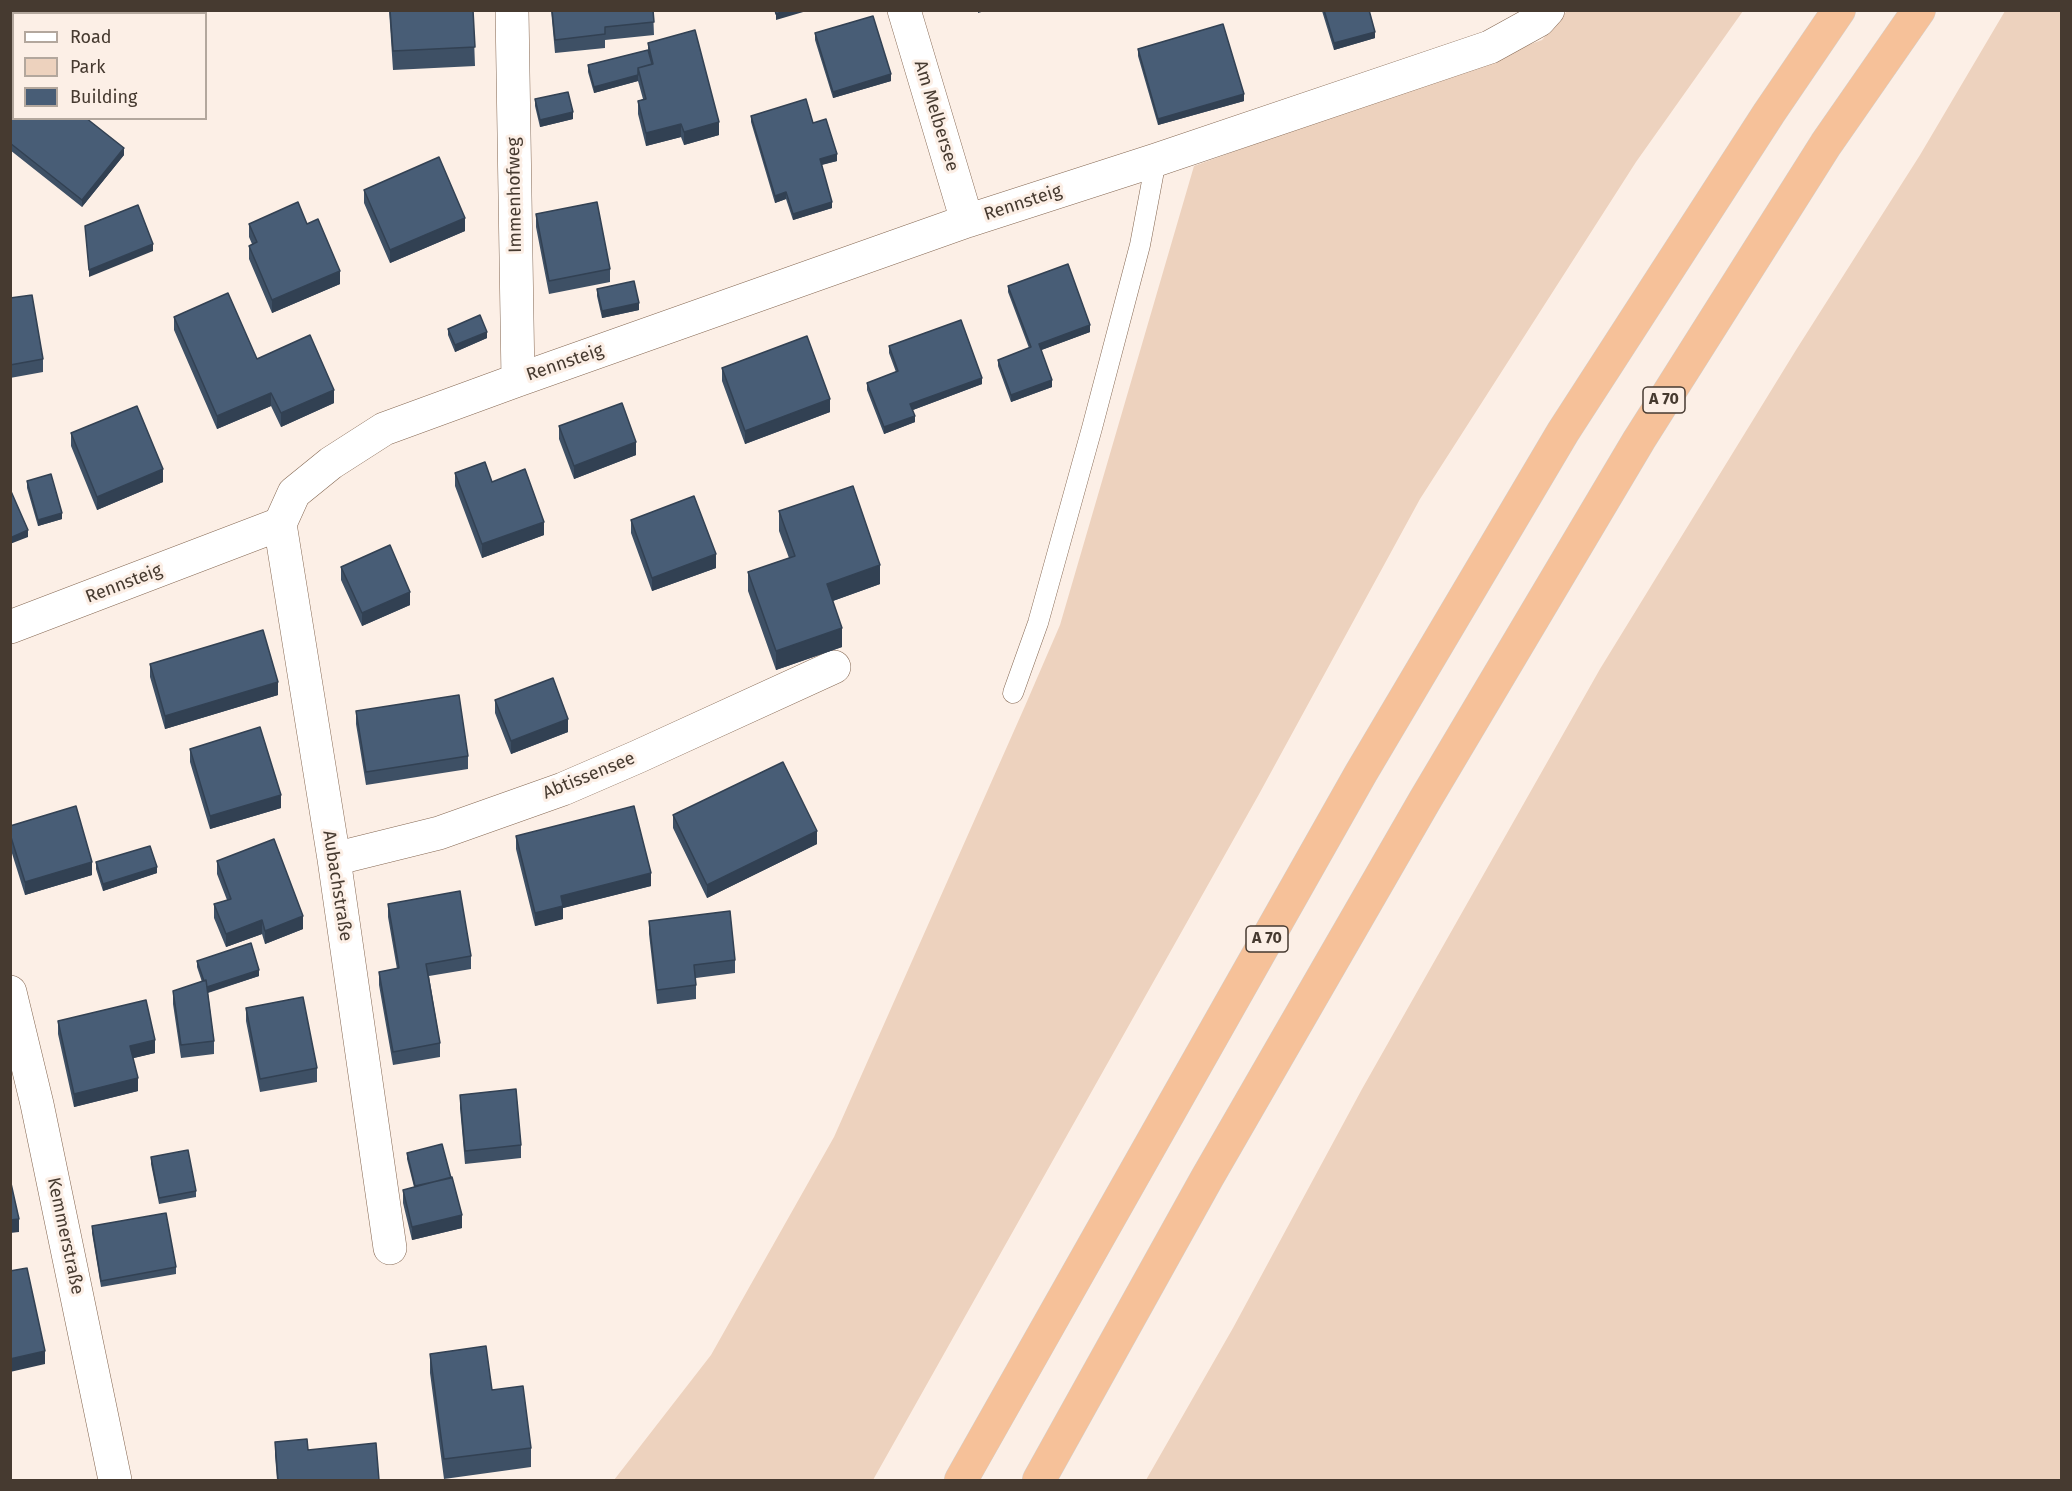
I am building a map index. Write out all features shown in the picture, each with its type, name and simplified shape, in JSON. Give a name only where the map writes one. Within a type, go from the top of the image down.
[{"type":"highway","name":"A 70","points":[[961,1480],[1361,773],[1563,432],[1769,113],[1839,10]]},
{"type":"highway","name":"A 70","points":[[1039,1480],[1207,1178],[1425,800],[1639,440],[1826,144],[1919,10]]},
{"type":"highway","points":[[953,1480],[977,1450]]},
{"type":"street","name":"Immenhofweg","points":[[512,10],[518,380]]},
{"type":"street","name":"Am Melbersee","points":[[904,10],[967,221]]},
{"type":"street","name":"Rennsteig","points":[[10,627],[280,524],[294,493],[331,463],[384,429],[967,221],[1490,47],[1539,20],[1548,10]]},
{"type":"street","name":"Aubachstraße","points":[[280,524],[334,859],[390,1248]]},
{"type":"street","name":"Abtissensee","points":[[334,859],[439,833],[563,789],[834,667]]},
{"type":"street","name":"Kemmerstraße","points":[[10,992],[38,1104],[115,1480]]},
{"type":"lane","points":[[1012,693],[1038,623],[1092,429],[1140,245],[1156,160]]},
{"type":"green space","points":[[1567,11],[1743,11],[1636,162],[1420,499],[1258,796],[873,1480],[614,1480],[711,1355],[834,1137],[1025,706],[1060,625],[1194,166],[1542,40]]},
{"type":"green space","points":[[2005,11],[2062,11],[2061,1480],[1146,1480],[1233,1328],[1362,1089],[1600,669],[1796,350],[1920,155]]},
{"type":"building","points":[[390,10],[473,10],[475,47],[393,51]]},
{"type":"building","points":[[552,10],[653,10],[654,22],[605,27],[605,34],[555,40]]},
{"type":"building","points":[[775,10],[787,10],[776,14]]},
{"type":"building","points":[[1324,10],[1369,10],[1375,32],[1334,43]]},
{"type":"building","points":[[873,16],[891,74],[833,92],[815,33]]},
{"type":"building","points":[[1223,24],[1244,94],[1158,119],[1138,49]]},
{"type":"building","points":[[695,30],[719,122],[684,132],[681,124],[646,133],[638,101],[646,99],[638,68],[653,64],[648,43]]},
{"type":"building","points":[[648,50],[652,64],[638,68],[638,75],[594,87],[588,65]]},
{"type":"building","points":[[568,92],[573,112],[540,120],[535,99]]},
{"type":"building","points":[[806,99],[813,123],[826,119],[837,154],[820,159],[832,202],[793,214],[786,192],[775,196],[751,116]]},
{"type":"building","points":[[12,115],[12,120],[89,120],[124,148],[82,200],[10,143],[10,117]]},
{"type":"building","points":[[439,157],[465,218],[390,250],[364,190]]},
{"type":"building","points":[[298,202],[307,224],[318,219],[340,271],[272,300],[249,246],[257,242],[249,224]]},
{"type":"building","points":[[597,202],[610,269],[549,281],[536,214]]},
{"type":"building","points":[[138,205],[153,244],[89,270],[85,226]]},
{"type":"building","points":[[1068,264],[1090,325],[1039,344],[1052,380],[1011,395],[998,360],[1031,347],[1008,286]]},
{"type":"building","points":[[634,281],[639,303],[602,311],[597,289]]},
{"type":"building","points":[[228,293],[257,359],[310,335],[334,390],[281,413],[271,393],[217,416],[174,317]]},
{"type":"building","points":[[32,295],[43,359],[10,365],[10,298]]},
{"type":"building","points":[[480,315],[487,332],[455,345],[448,329]]},
{"type":"building","points":[[961,320],[982,378],[910,404],[915,416],[884,427],[867,383],[898,371],[889,346]]},
{"type":"building","points":[[807,336],[830,399],[745,431],[722,368]]},
{"type":"building","points":[[622,403],[636,442],[574,466],[559,426]]},
{"type":"building","points":[[137,406],[163,469],[97,497],[71,433]]},
{"type":"building","points":[[485,462],[492,482],[525,469],[544,522],[482,544],[455,473]]},
{"type":"building","points":[[51,474],[62,513],[38,520],[27,481]]},
{"type":"building","points":[[853,486],[880,565],[827,584],[842,628],[776,651],[748,572],[795,556],[779,511]]},
{"type":"building","points":[[10,489],[28,530],[10,538]]},
{"type":"building","points":[[694,496],[716,554],[652,578],[631,520]]},
{"type":"building","points":[[390,545],[410,592],[362,613],[341,567]]},
{"type":"building","points":[[263,630],[278,682],[165,716],[150,664]]},
{"type":"building","points":[[553,678],[568,719],[511,741],[495,700]]},
{"type":"building","points":[[459,695],[468,756],[366,772],[356,711]]},
{"type":"building","points":[[260,727],[281,795],[210,816],[190,749]]},
{"type":"building","points":[[783,762],[817,831],[707,885],[673,815]]},
{"type":"building","points":[[76,806],[92,862],[25,882],[10,834],[10,826]]},
{"type":"building","points":[[634,806],[651,873],[561,896],[563,906],[535,913],[516,836]]},
{"type":"building","points":[[274,839],[303,916],[265,931],[262,920],[226,934],[214,904],[231,899],[217,861]]},
{"type":"building","points":[[150,846],[157,867],[103,884],[96,862]]},
{"type":"building","points":[[460,891],[471,956],[426,964],[440,1043],[393,1052],[379,972],[399,968],[388,904]]},
{"type":"building","points":[[730,911],[735,960],[694,965],[696,985],[657,990],[649,921]]},
{"type":"building","points":[[251,943],[259,970],[207,987],[197,961]]},
{"type":"building","points":[[206,980],[214,1041],[181,1045],[173,991]]},
{"type":"building","points":[[303,997],[317,1068],[260,1079],[246,1008]]},
{"type":"building","points":[[146,1000],[155,1040],[130,1046],[138,1078],[74,1094],[58,1021]]},
{"type":"building","points":[[516,1089],[521,1145],[465,1151],[460,1095]]},
{"type":"building","points":[[442,1144],[451,1178],[415,1186],[407,1153]]},
{"type":"building","points":[[188,1150],[196,1191],[159,1198],[151,1157]]},
{"type":"building","points":[[452,1177],[462,1215],[412,1227],[403,1190]]},
{"type":"building","points":[[10,1179],[19,1219],[10,1220]]},
{"type":"building","points":[[166,1213],[176,1267],[101,1281],[92,1226]]},
{"type":"building","points":[[27,1268],[45,1351],[10,1359],[10,1271]]},
{"type":"building","points":[[486,1346],[492,1390],[523,1386],[531,1448],[444,1459],[430,1354]]},
{"type":"building","points":[[307,1439],[308,1450],[376,1443],[379,1480],[278,1480],[275,1442]]}]
